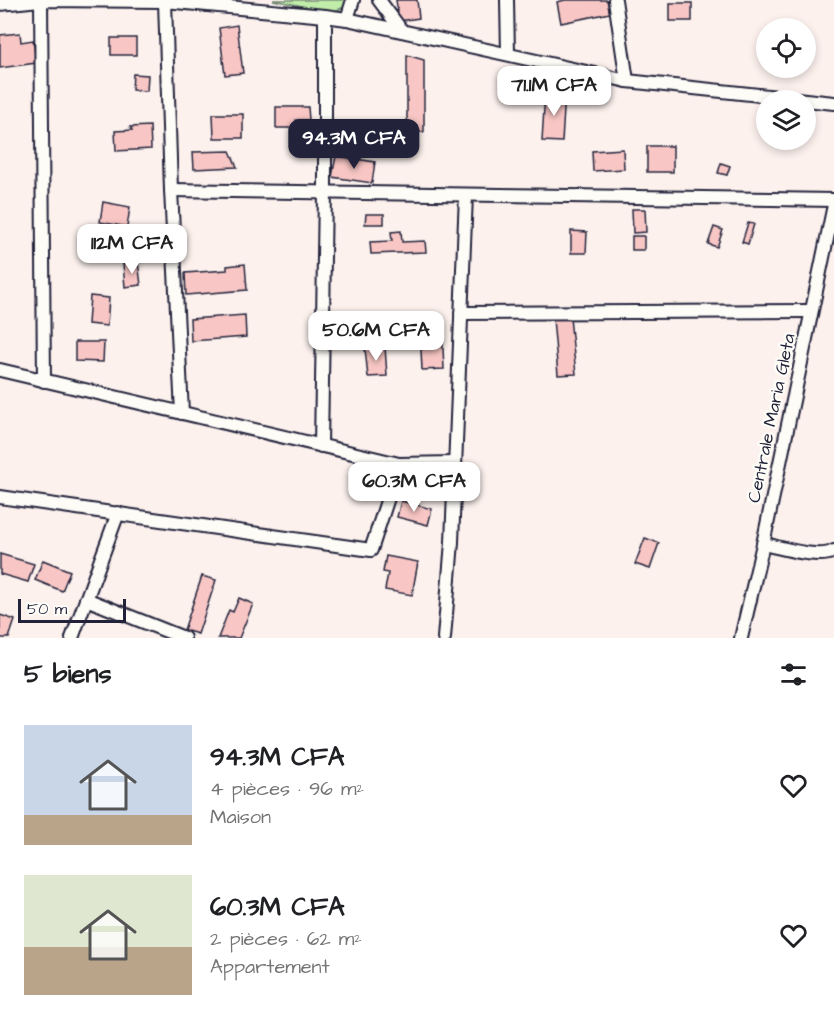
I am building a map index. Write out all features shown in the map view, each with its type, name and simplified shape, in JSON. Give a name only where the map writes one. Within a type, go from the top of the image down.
[{"type":"street","points":[[0,4],[40,0],[165,1],[325,16],[627,81],[834,102]]},
{"type":"street","points":[[40,0],[44,381]]},
{"type":"street","points":[[347,19],[353,0]]},
{"type":"street","points":[[379,0],[402,31]]},
{"type":"street","points":[[507,0],[508,54]]},
{"type":"street","points":[[615,0],[627,81]]},
{"type":"street","points":[[165,1],[182,413]]},
{"type":"street","points":[[321,446],[325,16]]},
{"type":"street","points":[[171,190],[834,200]]},
{"type":"street","points":[[444,638],[452,542],[466,195]]},
{"type":"street","name":"Centrale Maria Gleta","points":[[741,638],[764,544],[834,205]]},
{"type":"street","points":[[461,313],[811,311]]},
{"type":"street","points":[[0,370],[399,464],[455,464]]},
{"type":"street","points":[[0,497],[371,550],[399,464]]},
{"type":"street","points":[[72,638],[118,513]]},
{"type":"street","points":[[764,544],[814,554],[829,554],[834,551]]},
{"type":"street","points":[[86,599],[183,638]]},
{"type":"green space","points":[[273,0],[349,0],[347,6],[332,12]]},
{"type":"building","points":[[396,0],[417,0],[419,18],[399,21]]},
{"type":"building","points":[[607,0],[610,13],[561,23],[557,2]]},
{"type":"building","points":[[670,3],[692,3],[692,21],[670,21]]},
{"type":"building","points":[[237,25],[243,73],[225,75],[219,28]]},
{"type":"building","points":[[20,33],[21,42],[33,40],[36,63],[0,68],[0,35]]},
{"type":"building","points":[[111,38],[136,38],[136,55],[111,55]]},
{"type":"building","points":[[407,55],[424,60],[424,132],[407,132]]},
{"type":"building","points":[[133,74],[148,75],[147,91],[132,90]]},
{"type":"building","points":[[545,92],[565,93],[562,142],[542,141]]},
{"type":"building","points":[[276,107],[308,107],[309,120],[296,120],[296,128],[276,128]]},
{"type":"building","points":[[213,114],[243,114],[243,138],[214,138]]},
{"type":"building","points":[[150,126],[151,149],[116,151],[115,131],[132,130],[130,127]]},
{"type":"building","points":[[351,127],[381,127],[381,146],[351,146]]},
{"type":"building","points":[[647,146],[673,146],[673,172],[647,172]]},
{"type":"building","points":[[623,149],[624,169],[593,171],[592,151]]},
{"type":"building","points":[[230,151],[237,167],[194,169],[193,152]]},
{"type":"building","points":[[336,156],[375,162],[372,183],[332,177]]},
{"type":"building","points":[[721,163],[730,166],[727,175],[718,173]]},
{"type":"building","points":[[103,202],[130,207],[127,227],[100,222]]},
{"type":"building","points":[[632,209],[645,209],[646,232],[633,233]]},
{"type":"building","points":[[366,214],[384,214],[384,224],[365,224]]},
{"type":"building","points":[[748,223],[754,224],[748,244],[742,242]]},
{"type":"building","points":[[714,227],[723,230],[717,247],[708,244]]},
{"type":"building","points":[[401,231],[402,242],[425,241],[426,252],[371,254],[370,242],[392,241],[391,232]]},
{"type":"building","points":[[571,231],[587,232],[586,253],[571,253]]},
{"type":"building","points":[[632,236],[644,236],[644,250],[632,250]]},
{"type":"building","points":[[138,262],[141,285],[125,287],[123,264]]},
{"type":"building","points":[[245,264],[247,290],[186,295],[185,273],[227,270],[227,266]]},
{"type":"building","points":[[90,296],[109,298],[107,326],[88,324]]},
{"type":"building","points":[[245,315],[246,337],[191,341],[190,319]]},
{"type":"building","points":[[570,318],[576,374],[558,375],[553,319]]},
{"type":"building","points":[[442,328],[444,369],[422,370],[420,329]]},
{"type":"building","points":[[75,342],[104,342],[103,362],[75,361]]},
{"type":"building","points":[[385,347],[387,376],[368,377],[365,348]]},
{"type":"building","points":[[401,501],[432,509],[428,525],[397,517]]},
{"type":"building","points":[[645,538],[659,543],[650,569],[635,564]]},
{"type":"building","points":[[0,554],[34,564],[28,582],[0,574]]},
{"type":"building","points":[[386,556],[418,562],[412,595],[385,590],[388,573],[383,572]]},
{"type":"building","points":[[43,560],[70,571],[62,591],[35,580]]},
{"type":"building","points":[[202,576],[216,580],[198,634],[184,630]]},
{"type":"building","points":[[239,598],[253,604],[239,638],[218,638],[229,610],[233,612]]},
{"type":"building","points":[[0,615],[15,620],[9,638],[0,638]]}]
